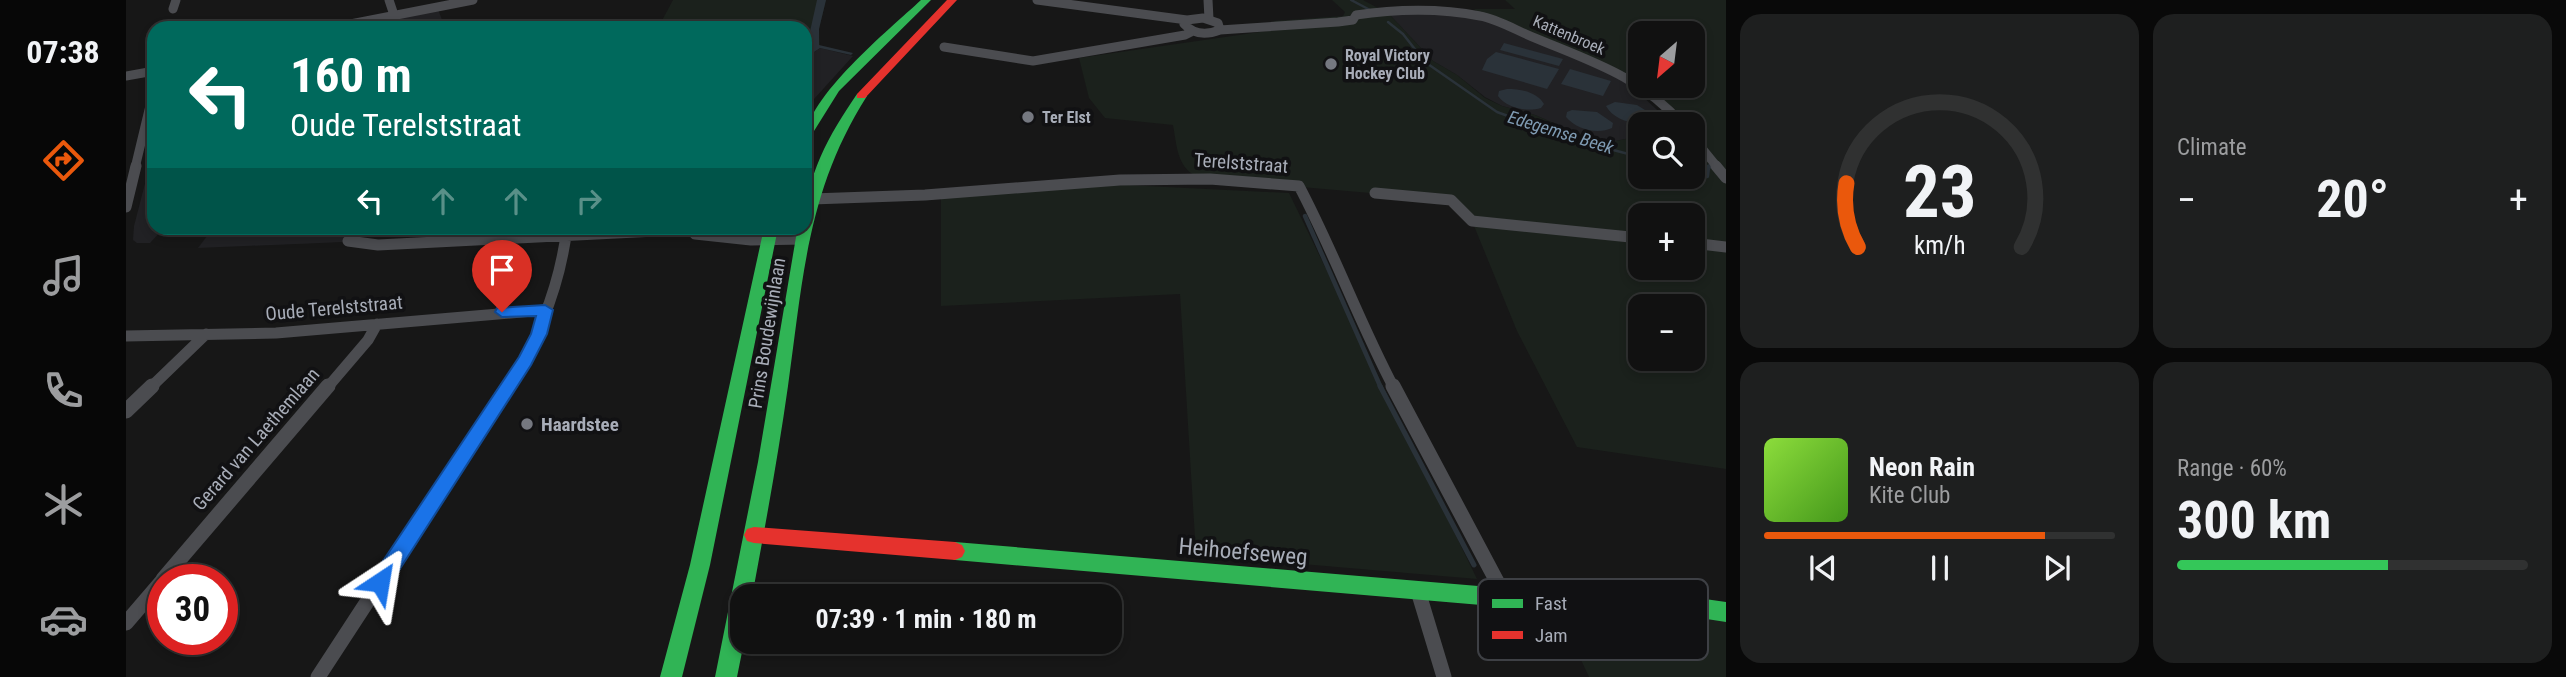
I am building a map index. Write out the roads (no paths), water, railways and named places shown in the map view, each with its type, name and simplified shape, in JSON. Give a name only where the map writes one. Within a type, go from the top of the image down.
[{"type":"main road","points":[[812,125],[835,89],[926,0]]},
{"type":"main road","name":"Prins Boudewijnlaan","points":[[812,199],[823,162],[852,107],[866,88],[952,0]]},
{"type":"main road","name":"Prins Boudewijnlaan","points":[[671,677],[700,565],[770,235]]},
{"type":"main road","name":"Prins Boudewijnlaan","points":[[726,677],[754,535],[804,235]]},
{"type":"main road","name":"Heihoefseweg","points":[[754,535],[1478,596]]},
{"type":"main road","name":"Heihoefseweg","points":[[1708,607],[1726,612]]},
{"type":"street","points":[[389,0],[394,15]]},
{"type":"street","points":[[364,21],[473,0]]},
{"type":"street","points":[[1037,0],[1187,20],[1209,19],[1218,23],[1220,30]]},
{"type":"street","points":[[1209,0],[1209,19]]},
{"type":"street","name":"Kattenbroek","points":[[943,47],[1015,60],[1042,60],[1185,35],[1193,31],[1210,33],[1220,30],[1338,22],[1353,20],[1356,15],[1376,12],[1468,13],[1497,22],[1621,74],[1670,112]]},
{"type":"street","points":[[1187,20],[1186,27],[1193,31]]},
{"type":"street","points":[[126,76],[147,72]]},
{"type":"street","points":[[126,207],[147,118]]},
{"type":"street","points":[[1705,152],[1726,178]]},
{"type":"street","name":"Terelststraat","points":[[812,199],[939,194],[1171,177],[1299,186],[1318,222],[1372,347],[1496,579]]},
{"type":"street","points":[[1375,193],[1451,200],[1472,221],[1628,237]]},
{"type":"street","points":[[348,241],[378,244],[532,235]]},
{"type":"street","points":[[318,677],[525,360],[539,334],[566,235]]},
{"type":"street","points":[[699,235],[720,238],[746,235]]},
{"type":"street","points":[[1705,245],[1726,247]]},
{"type":"street","name":"Oude Terelststraat","points":[[126,336],[276,333],[545,310]]},
{"type":"street","name":"Gerard van Laethemlaan","points":[[176,564],[368,340],[377,324]]},
{"type":"street","points":[[126,411],[206,334]]},
{"type":"street","points":[[1418,592],[1444,677]]},
{"type":"street","name":"Gerard van Laethemlaan","points":[[126,623],[147,598]]},
{"type":"waterway","name":"Edegemse Beek","points":[[1351,0],[1370,10]]},
{"type":"waterway","name":"Edegemse Beek","points":[[1388,22],[1403,34],[1425,62],[1497,112],[1571,139],[1628,154]]},
{"type":"waterway","name":"Edegemse Beek","points":[[1705,176],[1711,166]]},
{"type":"waterway","name":"Edegemse Beek","points":[[1708,168],[1712,166]]},
{"type":"waterway","points":[[1305,216],[1381,387]]},
{"type":"waterway","points":[[1381,387],[1474,565]]},
{"type":"place","name":"Royal Victory Hockey Club","points":[[1331,64]]},
{"type":"place","name":"Ter Elst","points":[[1028,117]]},
{"type":"place","name":"Haardstee","points":[[527,424]]}]
